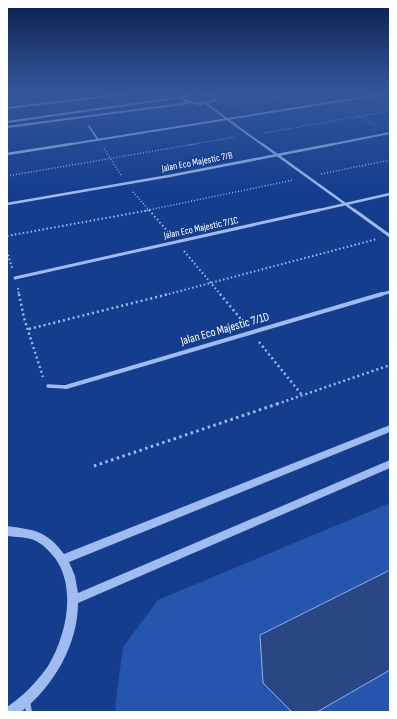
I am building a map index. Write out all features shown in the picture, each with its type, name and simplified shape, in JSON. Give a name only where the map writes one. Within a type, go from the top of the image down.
[{"type":"street","points":[[89,127],[98,140]]},
{"type":"street","points":[[7,154],[185,127]]},
{"type":"street","points":[[238,127],[309,176],[390,236]]},
{"type":"street","name":"Jalan Eco Majestic 7/B","points":[[7,204],[126,184],[390,133]]},
{"type":"street","name":"Jalan Eco Majestic 7/1C","points":[[15,278],[390,194]]},
{"type":"street","name":"Jalan Eco Majestic 7/1D","points":[[66,387],[251,331],[390,292]]},
{"type":"street","points":[[48,386],[66,387]]},
{"type":"street","points":[[63,559],[390,428]]},
{"type":"street","points":[[74,600],[390,464]]},
{"type":"street","points":[[7,532],[27,533],[47,542],[63,559],[71,577],[74,600],[68,633],[52,669],[28,706],[11,712]]},
{"type":"path","points":[[7,176],[298,127]]},
{"type":"path","points":[[98,140],[126,184],[176,241],[302,394]]},
{"type":"path","points":[[7,236],[148,210],[390,160]]},
{"type":"path","points":[[29,329],[212,284],[390,236]]},
{"type":"path","points":[[7,251],[24,318],[29,329],[42,376],[48,386]]},
{"type":"path","points":[[94,466],[390,365]]},
{"type":"shaded area","points":[[390,503],[390,712],[116,712],[115,707],[123,647],[158,600]]},
{"type":"shaded area","points":[[390,570],[390,670],[317,712],[292,712],[263,683],[260,635]]}]
